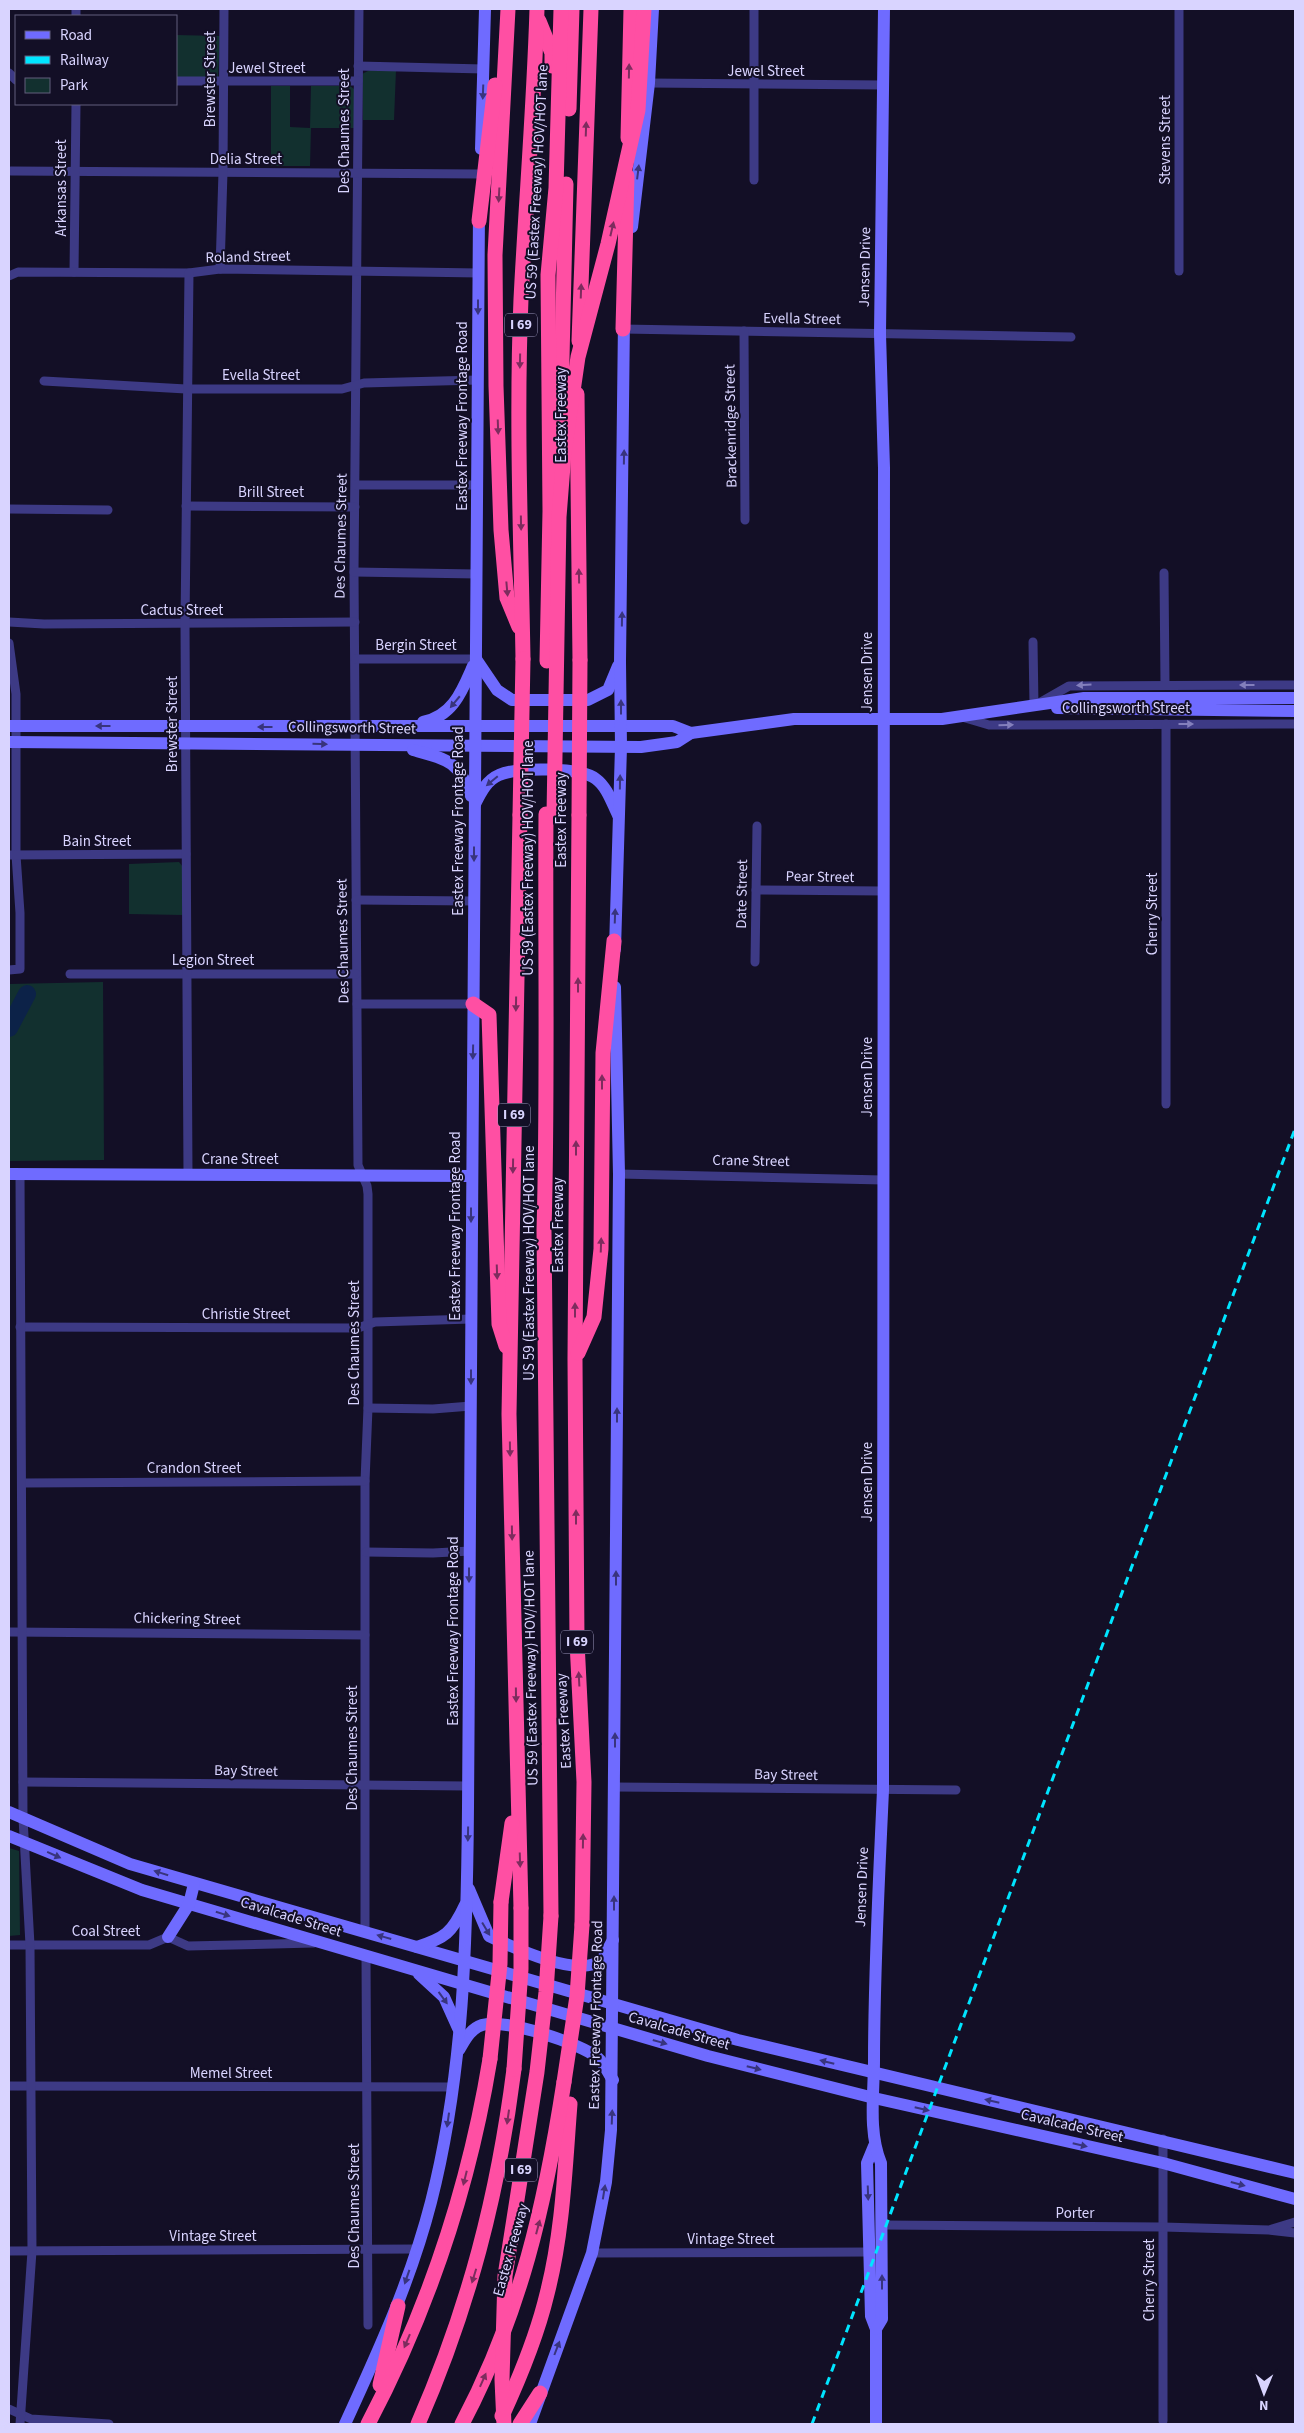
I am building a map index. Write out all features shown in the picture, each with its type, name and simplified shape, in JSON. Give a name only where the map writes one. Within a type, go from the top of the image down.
[{"type":"highway","points":[[506,9],[502,146],[495,255],[501,530],[507,598],[523,635]]},
{"type":"highway","points":[[479,221],[506,9]]},
{"type":"highway","name":"US 59 (Eastex Freeway) HOV/HOT lane","points":[[504,2424],[502,2380],[505,2276],[537,2072],[546,1992],[551,1916],[544,1230],[547,1125],[544,995],[550,815],[547,661],[550,511],[548,274],[556,188],[562,9]]},
{"type":"highway","name":"Eastex Freeway","points":[[550,815],[559,518],[562,284],[572,9]]},
{"type":"highway","name":"Eastex Freeway","points":[[462,2424],[497,2348],[531,2253],[548,2183],[568,2083],[582,1925],[584,1782],[577,1642],[575,1359],[580,660],[577,397],[591,9]]},
{"type":"highway","points":[[623,329],[631,9]]},
{"type":"highway","points":[[559,518],[568,417],[578,357],[608,244],[638,110],[644,9]]},
{"type":"highway","points":[[537,12],[552,54],[553,152],[548,274]]},
{"type":"highway","name":"Eastex Freeway","points":[[418,2424],[451,2342],[481,2250],[500,2162],[514,2069],[521,1968],[510,1355],[524,659],[519,421],[521,300],[537,12]]},
{"type":"highway","points":[[575,1359],[594,1317],[601,1249],[603,1053],[614,941]]},
{"type":"highway","points":[[473,1004],[488,1015],[499,1324],[510,1355]]},
{"type":"highway","points":[[368,2424],[393,2373],[426,2296],[462,2188],[477,2131],[490,2059],[500,1964],[501,1902],[518,1777]]},
{"type":"highway","points":[[498,2424],[525,2364],[548,2293],[560,2217],[568,2083]]},
{"type":"highway","points":[[368,2424],[381,2382],[398,2306]]},
{"type":"highway","points":[[528,2423],[540,2393]]},
{"type":"main road","name":"Eastex Freeway Frontage Road","points":[[345,2424],[398,2306],[417,2249],[440,2162],[460,2032],[464,1985],[468,1885],[479,221],[485,9]]},
{"type":"main road","name":"Eastex Freeway Frontage Road","points":[[540,2393],[592,2253],[609,2154],[613,2080],[619,1174],[614,941],[621,747],[620,662],[624,456],[623,329],[648,83],[653,9]]},
{"type":"main road","name":"Jensen Drive","points":[[876,2329],[882,2319],[881,2163],[874,2146],[874,2073],[875,1964],[882,1790],[884,468],[880,334],[884,9]]},
{"type":"main road","points":[[476,659],[498,690],[512,700],[588,700],[608,690],[620,662]]},
{"type":"main road","points":[[401,726],[435,720],[449,710],[460,696],[476,659]]},
{"type":"main road","name":"Collingsworth Street","points":[[12,742],[641,747],[677,742],[691,733],[794,719],[910,720],[959,717],[1084,698],[1295,711]]},
{"type":"main road","name":"Collingsworth Street","points":[[1173,704],[1295,698]]},
{"type":"main road","name":"Collingsworth Street","points":[[12,726],[673,726],[691,733]]},
{"type":"main road","points":[[391,745],[444,758],[455,764],[467,782],[474,805]]},
{"type":"main road","points":[[474,805],[484,788],[500,774],[534,770],[569,771],[589,774],[596,779],[607,794],[619,817]]},
{"type":"main road","name":"Crane Street","points":[[15,1174],[472,1176]]},
{"type":"main road","name":"Cavalcade Street","points":[[9,1812],[130,1864],[738,2040],[1295,2173]]},
{"type":"main road","name":"Cavalcade Street","points":[[9,1836],[118,1881],[189,1904],[613,2029],[874,2098],[1162,2163],[1295,2199]]},
{"type":"main road","points":[[168,1937],[189,1904],[194,1884]]},
{"type":"main road","points":[[468,1885],[490,1936],[524,1953],[555,1962],[586,1966],[601,1960],[613,1938]]},
{"type":"main road","points":[[417,1947],[447,1935],[456,1925],[467,1901]]},
{"type":"main road","points":[[416,1971],[444,1996],[460,2032]]},
{"type":"main road","points":[[457,2054],[472,2030],[482,2025],[502,2023],[580,2046],[600,2059],[613,2080]]},
{"type":"main road","points":[[732,2062],[738,2040]]},
{"type":"main road","name":"Jensen Drive","points":[[874,2146],[867,2162],[871,2316],[876,2329],[876,2424]]},
{"type":"street","name":"Brewster Street","points":[[220,270],[224,9]]},
{"type":"street","name":"Des Chaumes Street","points":[[358,9],[358,271],[354,572],[356,659],[354,745],[358,1165],[361,1176],[368,1186],[369,1324],[365,1481],[365,1932]]},
{"type":"street","points":[[754,9],[754,180]]},
{"type":"street","name":"Stevens Street","points":[[1179,271],[1180,9]]},
{"type":"street","points":[[358,66],[484,69]]},
{"type":"street","name":"Jewel Street","points":[[178,81],[358,81]]},
{"type":"street","name":"Jewel Street","points":[[648,83],[883,85]]},
{"type":"street","name":"Arkansas Street","points":[[74,272],[76,105]]},
{"type":"street","name":"Delia Street","points":[[11,171],[480,174]]},
{"type":"street","name":"Roland Street","points":[[9,276],[18,272],[189,273],[220,270],[479,273]]},
{"type":"street","name":"Brewster Street","points":[[188,1175],[186,389],[189,273]]},
{"type":"street","name":"Evella Street","points":[[623,329],[1070,337]]},
{"type":"street","name":"Brackenridge Street","points":[[744,331],[745,520]]},
{"type":"street","name":"Evella Street","points":[[44,380],[186,389],[342,389],[364,383],[478,380]]},
{"type":"street","points":[[356,485],[477,485]]},
{"type":"street","name":"Brill Street","points":[[186,506],[355,507]]},
{"type":"street","points":[[9,510],[108,510]]},
{"type":"street","points":[[354,572],[477,574]]},
{"type":"street","points":[[1164,573],[1165,685]]},
{"type":"street","name":"Cactus Street","points":[[9,622],[186,624],[355,622]]},
{"type":"street","points":[[1033,642],[1034,706]]},
{"type":"street","points":[[9,643],[16,682],[12,726],[12,855],[20,913],[20,969],[9,970]]},
{"type":"street","name":"Bergin Street","points":[[356,659],[476,659]]},
{"type":"street","name":"Collingsworth Street","points":[[1034,706],[1069,686],[1295,685]]},
{"type":"street","name":"Collingsworth Street","points":[[959,717],[989,725],[1295,724]]},
{"type":"street","name":"Cherry Street","points":[[1166,724],[1166,1104]]},
{"type":"street","name":"Date Street","points":[[755,962],[757,826]]},
{"type":"street","name":"Bain Street","points":[[12,855],[186,854]]},
{"type":"street","name":"Pear Street","points":[[756,890],[883,892]]},
{"type":"street","points":[[356,900],[474,901]]},
{"type":"street","name":"Legion Street","points":[[70,974],[356,974]]},
{"type":"street","points":[[357,1004],[473,1004]]},
{"type":"street","points":[[15,1174],[23,1482],[23,1818],[30,1945],[32,2086],[32,2251],[20,2424]]},
{"type":"street","name":"Crane Street","points":[[619,1174],[883,1180]]},
{"type":"street","name":"Christie Street","points":[[20,1328],[358,1328],[375,1322],[471,1320]]},
{"type":"street","points":[[368,1408],[433,1409],[471,1406]]},
{"type":"street","name":"Crandon Street","points":[[23,1482],[365,1481]]},
{"type":"street","points":[[366,1552],[470,1552]]},
{"type":"street","name":"Chickering Street","points":[[9,1632],[365,1635]]},
{"type":"street","name":"Bay Street","points":[[24,1782],[468,1786]]},
{"type":"street","name":"Bay Street","points":[[615,1787],[956,1790]]},
{"type":"street","points":[[168,1937],[188,1946],[319,1943]]},
{"type":"street","name":"Coal Street","points":[[9,1945],[149,1945],[168,1937]]},
{"type":"street","name":"Des Chaumes Street","points":[[366,1957],[368,2325]]},
{"type":"street","name":"Memel Street","points":[[9,2086],[452,2087]]},
{"type":"street","name":"Cherry Street","points":[[1162,2140],[1163,2421]]},
{"type":"street","name":"Porter","points":[[1269,2230],[1295,2222]]},
{"type":"street","name":"Porter","points":[[881,2225],[1163,2227],[1269,2230],[1295,2233]]},
{"type":"street","name":"Vintage Street","points":[[9,2251],[417,2249]]},
{"type":"street","name":"Vintage Street","points":[[592,2253],[870,2252]]},
{"type":"street","points":[[9,2409],[31,2419],[41,2421],[109,2424]]},
{"type":"green space","points":[[178,35],[220,36],[218,77],[178,77]]},
{"type":"green space","points":[[370,70],[396,70],[394,120],[363,120],[362,74]]},
{"type":"green space","points":[[271,86],[290,86],[290,127],[310,128],[311,86],[350,86],[354,89],[354,128],[311,128],[310,166],[271,166]]},
{"type":"green space","points":[[179,862],[183,867],[182,915],[129,914],[129,864]]},
{"type":"green space","points":[[103,982],[104,1160],[9,1161],[9,984]]},
{"type":"green space","points":[[9,1848],[19,1851],[20,1935],[9,1936]]},
{"type":"waterway","points":[[9,1028],[27,994]]},
{"type":"railway","points":[[812,2424],[1295,1129]]}]
